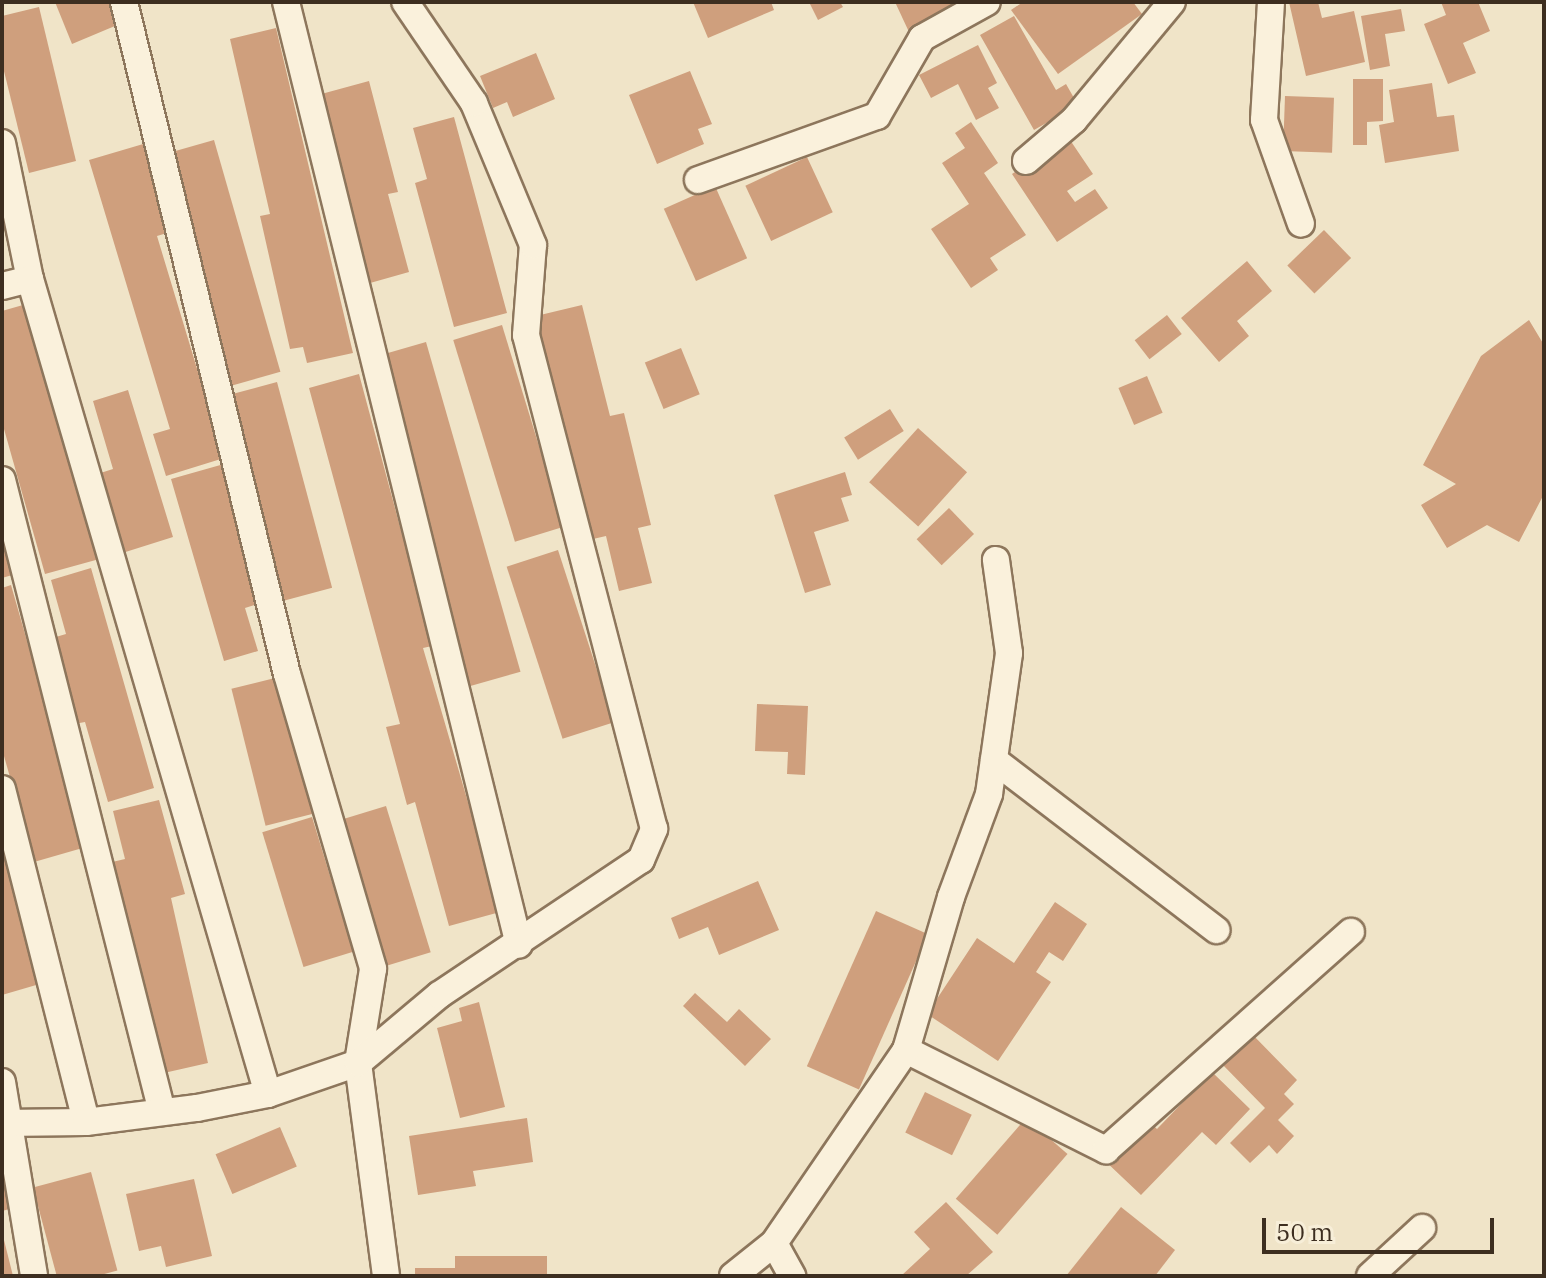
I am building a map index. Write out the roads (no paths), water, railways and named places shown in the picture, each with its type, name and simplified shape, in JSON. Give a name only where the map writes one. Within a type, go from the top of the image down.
[{"type":"street","points":[[124,2],[283,659],[373,969],[358,1063],[386,1276]]},
{"type":"street","points":[[286,2],[519,945]]},
{"type":"street","points":[[8,1124],[86,1122],[268,1094],[358,1063],[439,995],[519,945],[641,860],[654,829],[526,335],[533,245],[474,103],[405,2]]},
{"type":"street","points":[[698,180],[877,116],[922,38],[987,2]]},
{"type":"street","points":[[1026,161],[1074,120],[1172,2]]},
{"type":"street","points":[[1271,2],[1264,120],[1301,224]]},
{"type":"street","points":[[2,143],[30,279],[268,1094]]},
{"type":"street","points":[[2,286],[30,279]]},
{"type":"street","points":[[2,480],[162,1112]]},
{"type":"street","points":[[733,1276],[774,1243],[843,1151],[906,1050],[951,897],[989,794],[1009,653],[996,560]]},
{"type":"street","points":[[994,760],[1216,930]]},
{"type":"street","points":[[2,789],[86,1122]]},
{"type":"street","points":[[906,1050],[1106,1150],[1351,932]]},
{"type":"street","points":[[2,1082],[34,1276]]},
{"type":"street","points":[[1370,1276],[1422,1228]]},
{"type":"street","points":[[774,1243],[792,1276]]}]
